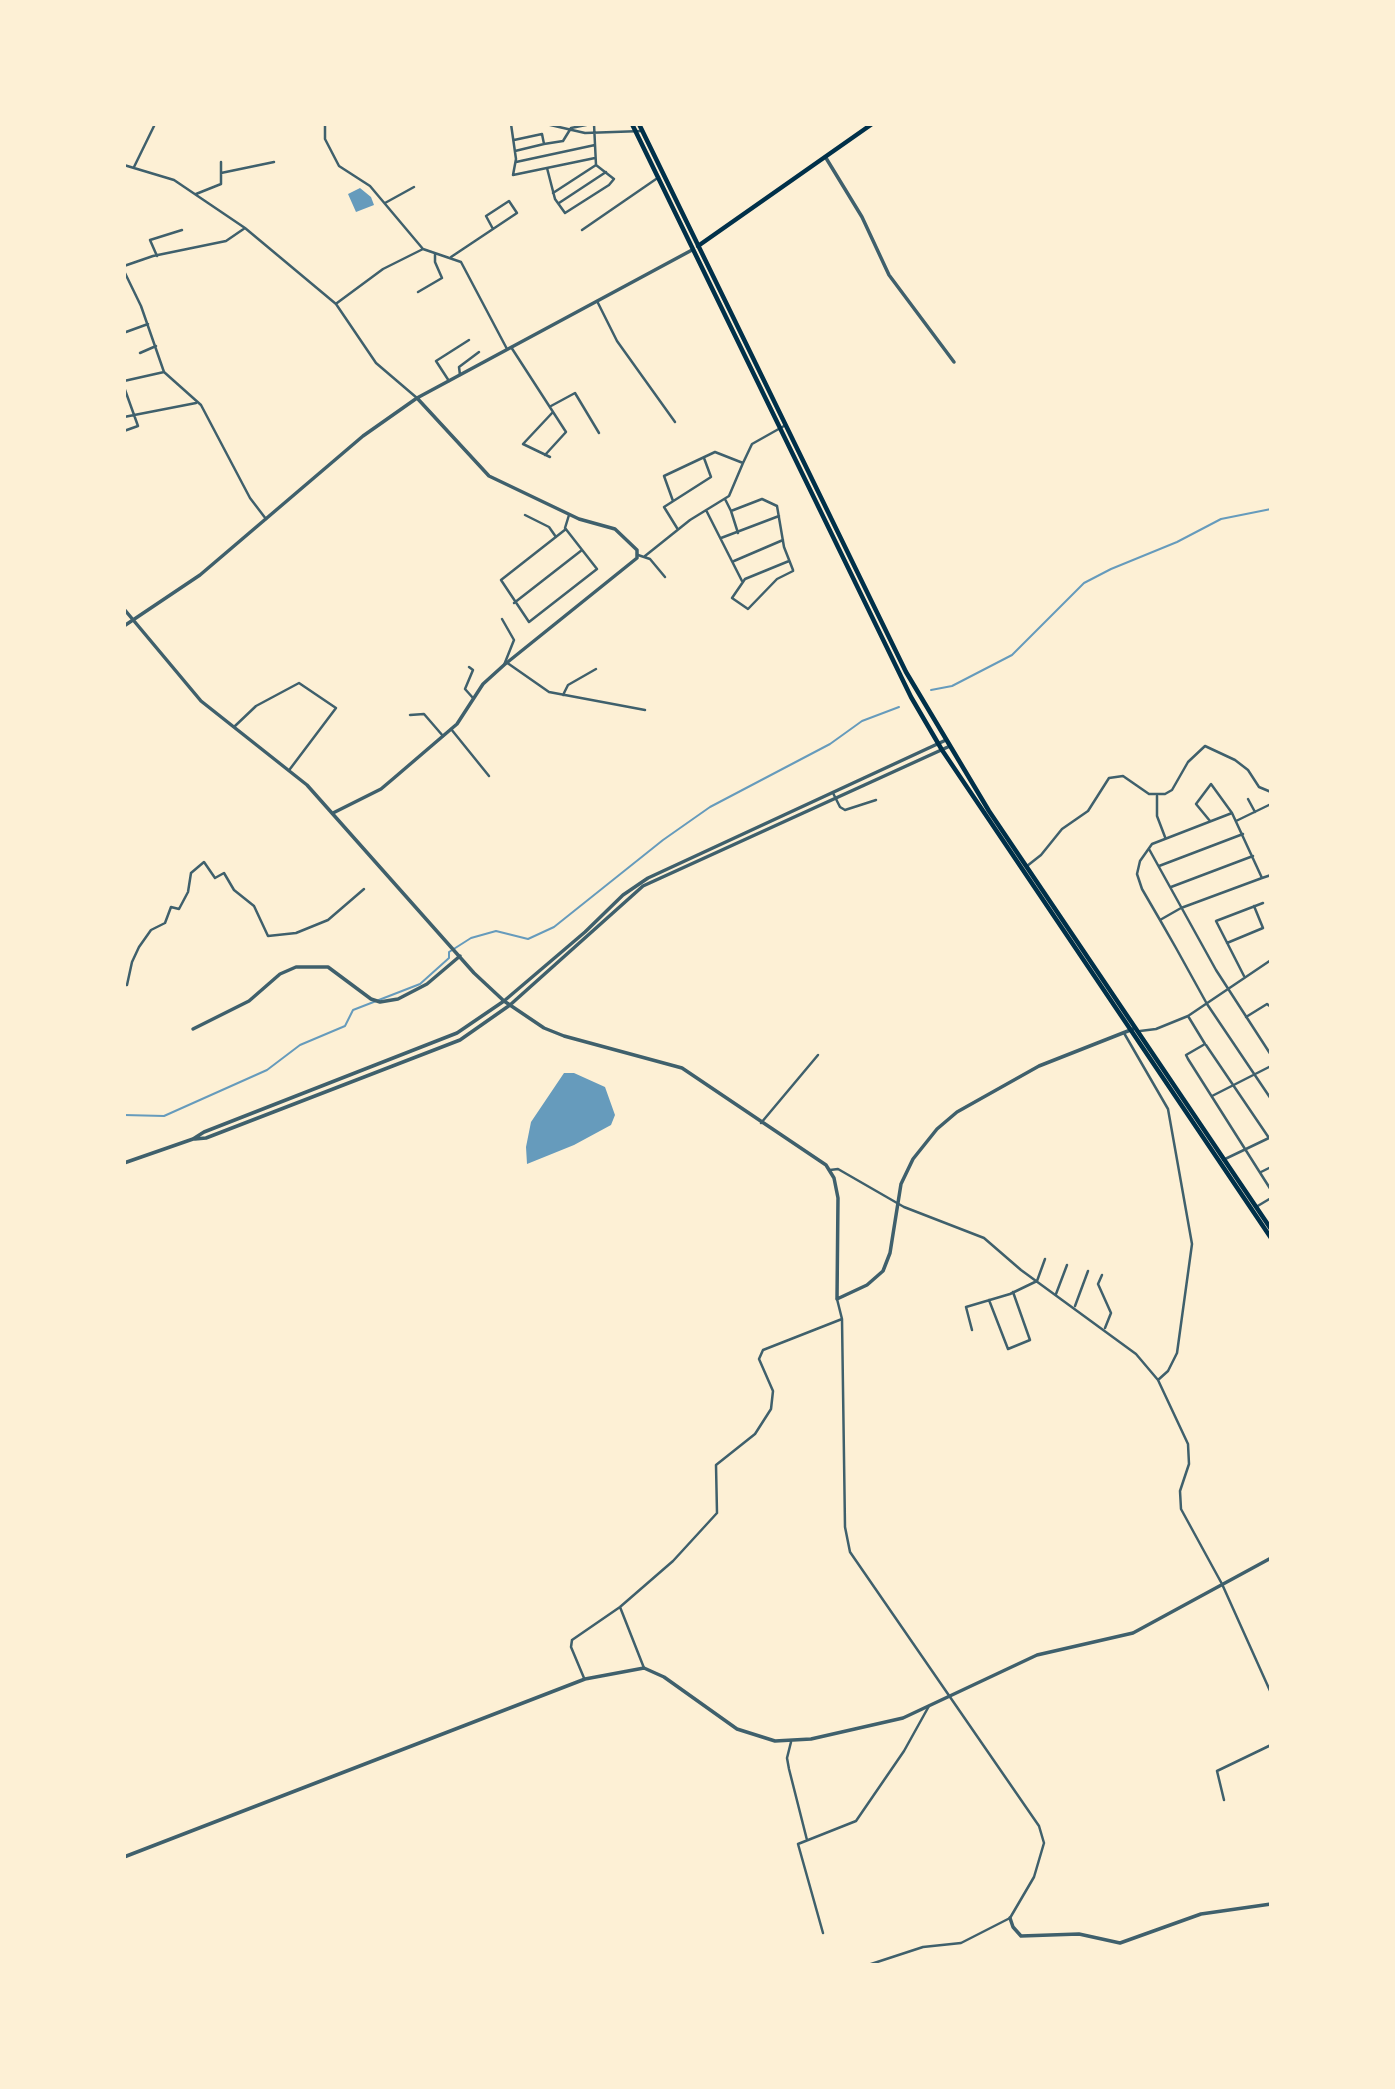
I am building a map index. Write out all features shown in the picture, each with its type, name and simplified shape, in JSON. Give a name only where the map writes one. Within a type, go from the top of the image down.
[{"type":"main road","points":[[632,124],[639,132],[781,427],[883,630],[946,740],[1026,866],[1254,1208],[1271,1238]]},
{"type":"main road","points":[[639,124],[639,132]]},
{"type":"main road","points":[[694,248],[872,124]]},
{"type":"main road","points":[[781,427],[873,625],[940,747],[1136,1030]]},
{"type":"main road","points":[[1254,1208],[1271,1229]]},
{"type":"street","points":[[134,167],[155,124]]},
{"type":"street","points":[[325,124],[326,139],[333,159],[345,171],[370,186],[422,249],[451,257],[465,269],[509,348],[551,406],[566,432],[545,455]]},
{"type":"street","points":[[511,124],[515,151],[513,175],[595,158]]},
{"type":"street","points":[[546,124],[570,131],[639,132]]},
{"type":"street","points":[[515,151],[563,141],[570,131],[592,124],[596,165],[614,179],[565,214],[553,193],[547,168]]},
{"type":"street","points":[[513,140],[541,134],[544,145]]},
{"type":"street","points":[[514,163],[595,145]]},
{"type":"street","points":[[826,158],[862,217],[889,275],[954,362]]},
{"type":"street","points":[[196,194],[221,184],[221,162]]},
{"type":"street","points":[[221,173],[274,162]]},
{"type":"street","points":[[124,165],[174,180],[196,194],[245,228],[336,304],[376,363],[417,398],[489,476],[569,514],[615,529],[638,555],[645,556],[665,577]]},
{"type":"street","points":[[553,193],[596,165]]},
{"type":"street","points":[[558,204],[606,172]]},
{"type":"street","points":[[582,230],[660,177]]},
{"type":"street","points":[[385,203],[414,187]]},
{"type":"street","points":[[451,257],[493,229],[517,213],[509,201],[486,216],[493,229]]},
{"type":"street","points":[[245,228],[226,241],[157,256],[124,269],[148,324],[164,372],[197,402],[250,498],[267,519]]},
{"type":"street","points":[[157,256],[150,240],[182,230]]},
{"type":"street","points":[[124,626],[200,575],[363,436],[417,398],[694,248]]},
{"type":"street","points":[[336,304],[383,269],[422,249]]},
{"type":"street","points":[[418,292],[442,278],[435,262],[435,254]]},
{"type":"street","points":[[597,301],[617,341],[676,422]]},
{"type":"street","points":[[126,332],[148,324]]},
{"type":"street","points":[[449,381],[436,361],[469,340]]},
{"type":"street","points":[[140,353],[156,346]]},
{"type":"street","points":[[460,375],[459,368],[479,352]]},
{"type":"street","points":[[125,380],[164,372]]},
{"type":"street","points":[[124,387],[136,414],[138,426],[124,431]]},
{"type":"street","points":[[551,406],[575,393],[599,433]]},
{"type":"street","points":[[124,417],[197,402]]},
{"type":"street","points":[[550,457],[523,444],[554,411]]},
{"type":"street","points":[[645,556],[678,529],[725,499],[731,492],[751,444],[781,427]]},
{"type":"street","points":[[673,501],[663,477],[717,452],[743,463]]},
{"type":"street","points":[[678,529],[664,508],[711,477],[704,458]]},
{"type":"street","points":[[725,499],[738,533]]},
{"type":"street","points":[[731,511],[762,499],[777,506],[783,540],[793,572],[776,580],[746,609],[731,597],[743,582],[789,561]]},
{"type":"street","points":[[706,510],[743,582]]},
{"type":"street","points":[[566,529],[597,569],[529,622],[501,580],[566,529],[569,514]]},
{"type":"street","points":[[525,515],[549,527],[556,537]]},
{"type":"street","points":[[721,538],[779,516]]},
{"type":"street","points":[[733,561],[783,540]]},
{"type":"street","points":[[514,603],[582,550]]},
{"type":"street","points":[[333,813],[380,789],[443,736],[505,664],[622,573],[634,563],[638,555]]},
{"type":"street","points":[[124,609],[201,701],[290,769],[504,1001],[544,1028],[564,1036],[671,1063],[830,1170],[838,1170],[904,1206],[984,1238],[1037,1281],[1125,1343],[1158,1380],[1190,1451],[1180,1491],[1181,1509],[1222,1584],[1271,1693]]},
{"type":"street","points":[[502,619],[514,640],[505,664]]},
{"type":"street","points":[[505,664],[548,692],[645,710]]},
{"type":"street","points":[[469,667],[472,670],[465,689],[473,698]]},
{"type":"street","points":[[563,695],[568,685],[596,669]]},
{"type":"street","points":[[235,726],[270,697],[299,683],[336,708],[290,769]]},
{"type":"street","points":[[410,715],[424,714],[443,736]]},
{"type":"street","points":[[451,729],[489,776]]},
{"type":"street","points":[[940,747],[946,740]]},
{"type":"street","points":[[193,1139],[206,1138],[460,1040],[510,1005],[643,886],[940,747],[950,746]]},
{"type":"street","points":[[1026,866],[1041,855],[1062,829],[1088,811],[1113,776],[1123,776],[1149,794],[1157,796],[1172,790],[1188,762],[1208,746],[1235,760],[1248,770],[1259,787],[1271,792]]},
{"type":"street","points":[[1210,821],[1196,804],[1211,784],[1232,813],[1262,878]]},
{"type":"street","points":[[834,796],[845,810],[876,800]]},
{"type":"street","points":[[124,1163],[193,1139],[204,1132],[457,1032],[504,1001],[639,883],[834,796]]},
{"type":"street","points":[[1157,796],[1157,816],[1165,838]]},
{"type":"street","points":[[1248,799],[1255,812]]},
{"type":"street","points":[[1236,821],[1271,804]]},
{"type":"street","points":[[1232,813],[1165,838],[1149,849],[1140,861],[1138,874],[1160,920],[1207,1004],[1271,1099]]},
{"type":"street","points":[[1159,866],[1243,834]]},
{"type":"street","points":[[1149,849],[1229,990],[1271,1055]]},
{"type":"street","points":[[1170,887],[1253,856]]},
{"type":"street","points":[[124,985],[127,985],[132,962],[139,947],[151,930],[164,923],[171,908],[179,909],[188,892],[191,873],[204,862],[215,878],[224,873],[234,890],[254,906],[268,936],[296,933],[328,920],[364,889]]},
{"type":"street","points":[[1160,920],[1181,908],[1271,875]]},
{"type":"street","points":[[1244,976],[1216,921],[1263,903]]},
{"type":"street","points":[[1227,943],[1263,928],[1254,906]]},
{"type":"street","points":[[193,1030],[249,1001],[280,974],[296,967],[328,967],[371,999],[380,1002],[398,999],[427,984],[458,954]]},
{"type":"street","points":[[837,1299],[867,1285],[883,1271],[890,1253],[897,1200],[913,1159],[947,1119],[1039,1066],[1124,1032],[1188,1016],[1271,960]]},
{"type":"street","points":[[1246,1017],[1267,1004],[1271,1007]]},
{"type":"street","points":[[1188,1016],[1270,1138],[1222,1161]]},
{"type":"street","points":[[1124,1032],[1168,1109],[1192,1244],[1177,1353],[1168,1371],[1158,1380]]},
{"type":"street","points":[[1205,1044],[1186,1055],[1271,1190]]},
{"type":"street","points":[[761,1122],[818,1055]]},
{"type":"street","points":[[1212,1096],[1271,1066]]},
{"type":"street","points":[[1260,1172],[1271,1167]]},
{"type":"street","points":[[830,1170],[838,1198],[837,1299],[842,1319],[847,1545],[855,1562],[1044,1837],[1043,1853],[1034,1877],[1010,1918],[961,1943],[923,1947],[868,1965]]},
{"type":"street","points":[[1254,1208],[1271,1198]]},
{"type":"street","points":[[972,1331],[966,1307],[1037,1281],[1045,1259]]},
{"type":"street","points":[[1056,1294],[1067,1265]]},
{"type":"street","points":[[1075,1306],[1088,1271]]},
{"type":"street","points":[[1102,1275],[1098,1284],[1111,1313],[1105,1328]]},
{"type":"street","points":[[989,1300],[1008,1349],[1030,1340],[1013,1292]]},
{"type":"street","points":[[585,1679],[571,1647],[572,1640],[620,1607],[673,1561],[717,1513],[716,1465],[755,1434],[771,1409],[773,1391],[759,1359],[763,1350],[842,1319]]},
{"type":"street","points":[[124,1857],[585,1679],[644,1668],[664,1676],[737,1729],[762,1738],[791,1742],[903,1718],[1037,1655],[1133,1633],[1271,1558]]},
{"type":"street","points":[[620,1607],[644,1668]]},
{"type":"street","points":[[823,1933],[796,1849],[797,1844],[856,1821],[904,1751],[929,1706]]},
{"type":"street","points":[[791,1742],[787,1758],[807,1840]]},
{"type":"street","points":[[1224,1800],[1217,1771],[1271,1745]]},
{"type":"street","points":[[1010,1918],[1013,1927],[1021,1936],[1079,1934],[1120,1943],[1201,1914],[1238,1911],[1271,1904]]},
{"type":"water","points":[[360,188],[371,197],[374,205],[356,212],[348,194]]},
{"type":"water","points":[[564,1073],[574,1073],[605,1087],[615,1115],[611,1125],[574,1145],[527,1164],[526,1147],[531,1122]]},
{"type":"waterway","points":[[931,690],[952,686],[1012,655],[1084,583],[1177,542],[1221,519],[1271,509]]},
{"type":"waterway","points":[[124,1115],[164,1116],[267,1070],[300,1045],[345,1026],[353,1010],[420,984],[449,958],[449,952],[471,938],[496,931],[528,939],[554,927],[663,840],[710,807],[830,744],[862,721],[899,707]]}]
